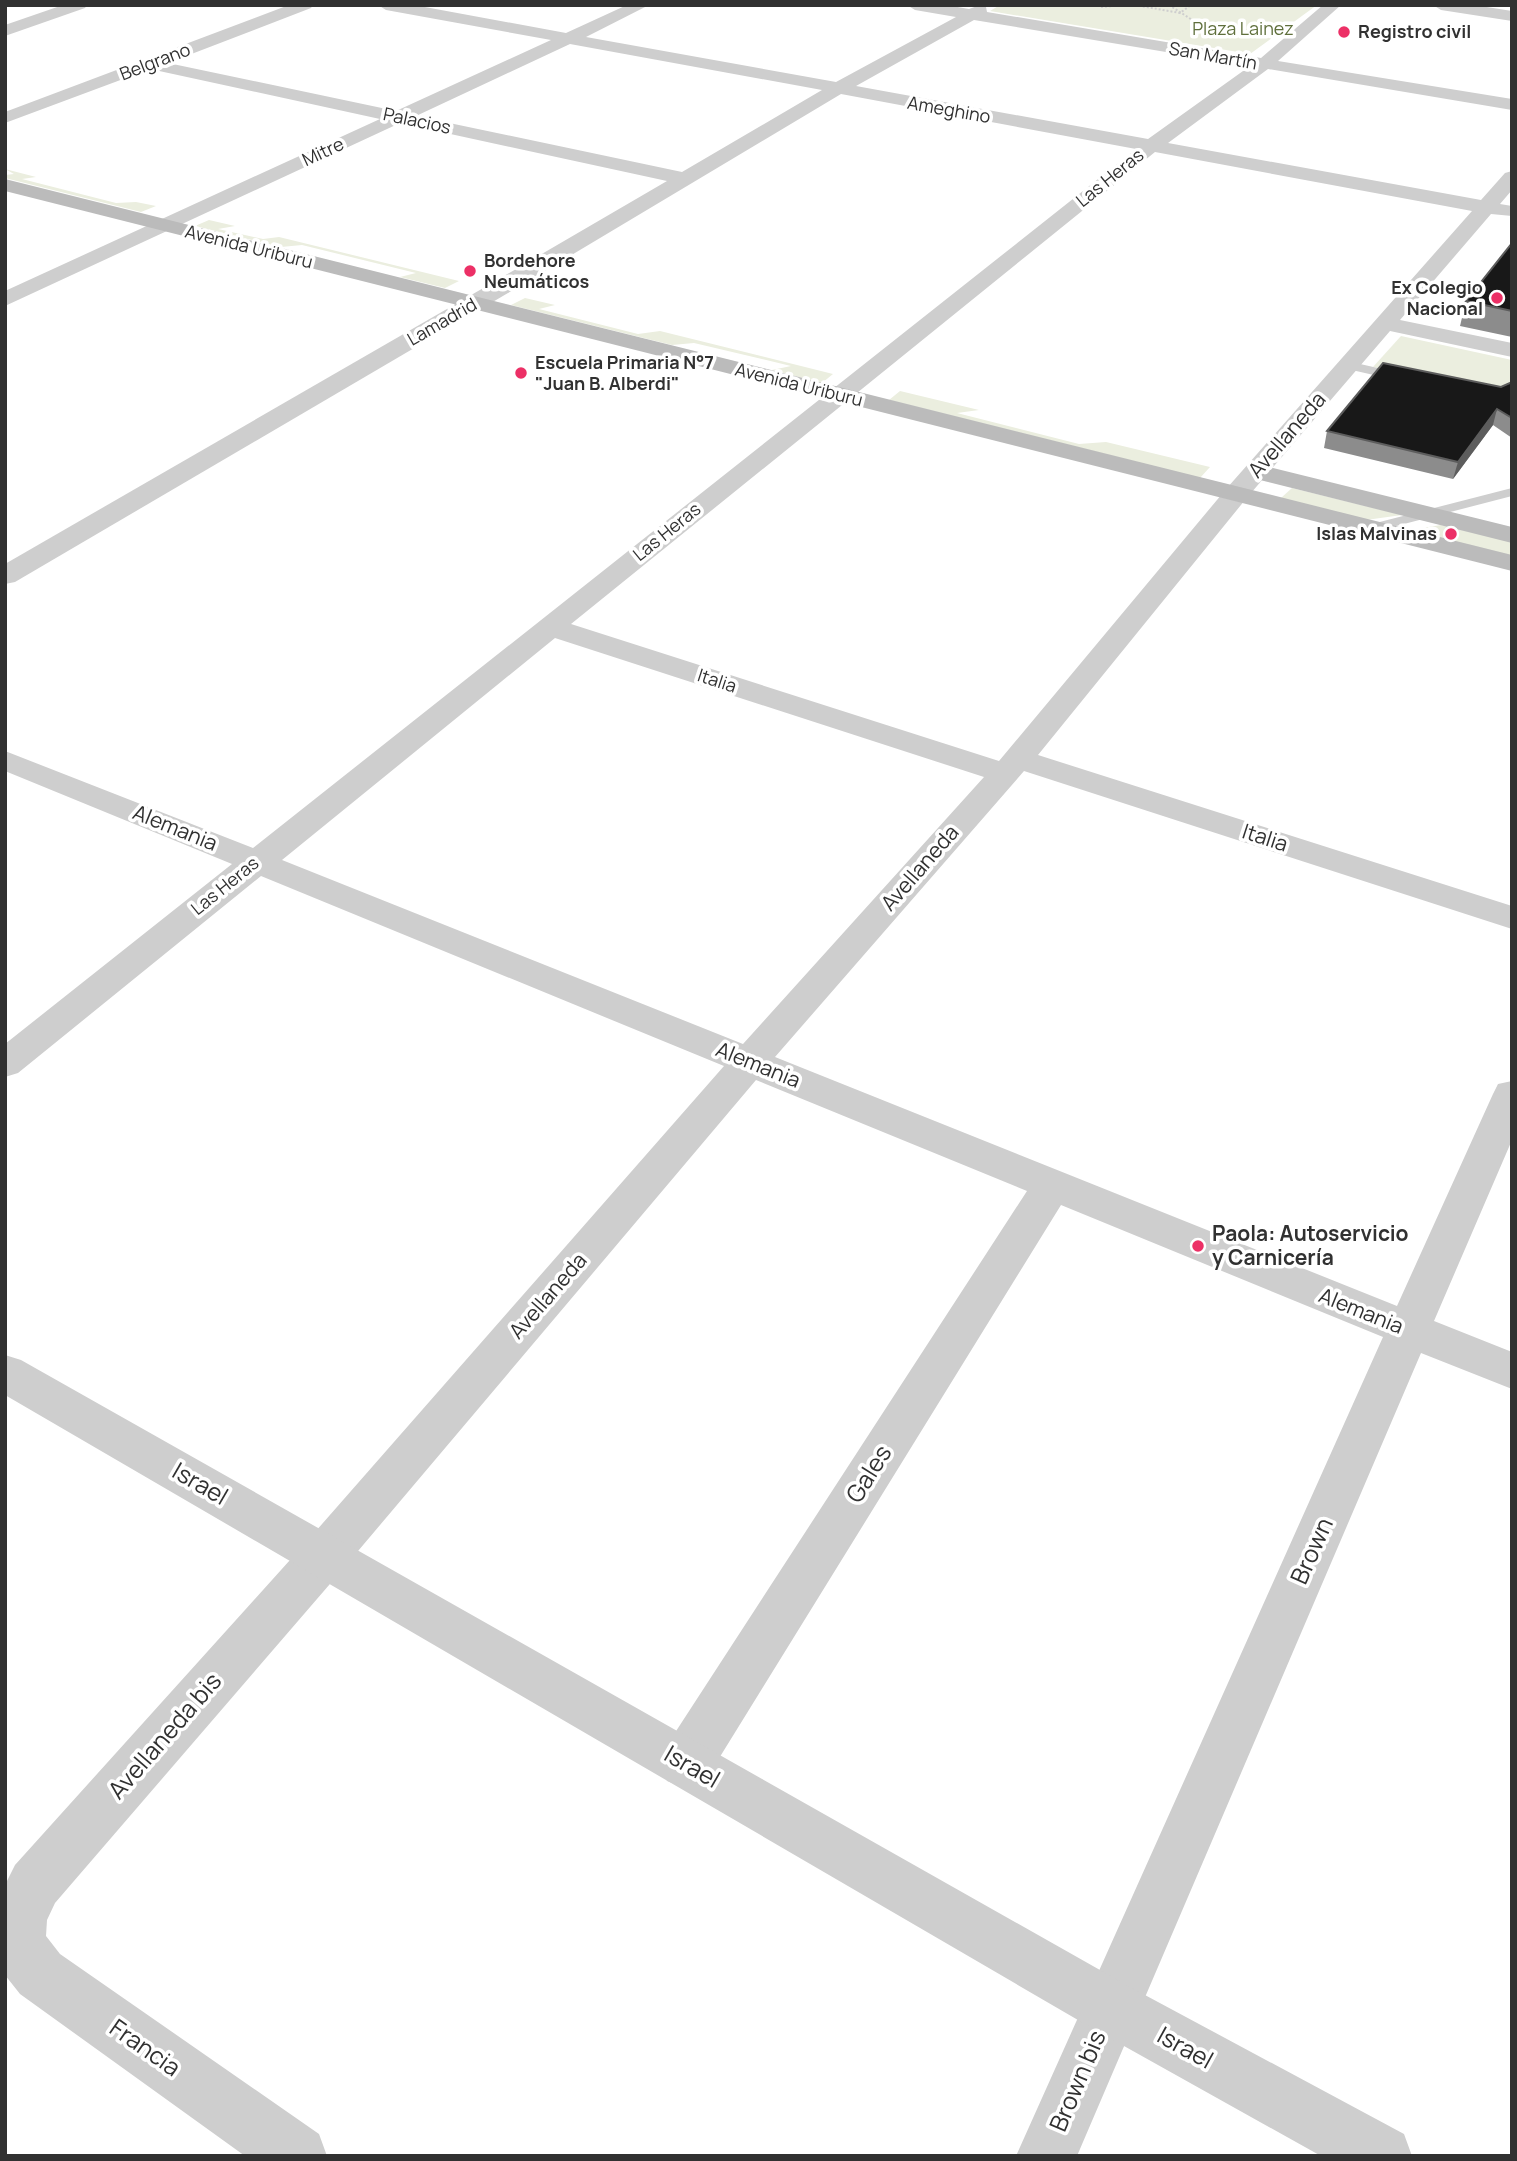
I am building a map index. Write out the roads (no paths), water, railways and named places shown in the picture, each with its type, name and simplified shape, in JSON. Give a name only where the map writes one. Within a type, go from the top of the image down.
[{"type":"main road","name":"Avenida Uriburu","points":[[5,166],[755,350]]},
{"type":"main road","name":"Avenida Uriburu","points":[[5,185],[473,304],[837,382],[1240,477],[1432,514],[1512,535]]},
{"type":"main road","name":"Avenida Uriburu","points":[[862,376],[889,382]]},
{"type":"main road","name":"Avenida Uriburu","points":[[1240,477],[1373,528],[1512,563]]},
{"type":"street","points":[[5,30],[79,5]]},
{"type":"street","name":"Belgrano","points":[[5,118],[305,5]]},
{"type":"street","name":"Ameghino","points":[[386,5],[1499,210]]},
{"type":"street","name":"Mitre","points":[[5,299],[641,5]]},
{"type":"street","name":"San Martín","points":[[915,5],[979,10],[1263,65],[1512,106]]},
{"type":"street","name":"Las Heras","points":[[5,1064],[256,860],[550,627],[837,382],[862,376],[1150,147],[1263,65],[1333,5]]},
{"type":"street","points":[[1441,5],[1512,16]]},
{"type":"street","name":"Lamadrid","points":[[5,576],[500,289],[836,89],[979,10]]},
{"type":"street","name":"Palacios","points":[[150,64],[685,179]]},
{"type":"street","name":"Avellaneda","points":[[325,1555],[749,1062],[1011,766],[1240,477],[1384,323],[1499,210],[1512,177]]},
{"type":"street","points":[[1384,323],[1512,350]]},
{"type":"street","name":"Italia","points":[[550,627],[1512,918]]},
{"type":"street","name":"Alemania","points":[[5,760],[1512,1371]]},
{"type":"street","name":"Brown","points":[[1110,2007],[1512,1094]]},
{"type":"street","name":"Gales","points":[[685,1763],[1052,1186]]},
{"type":"street","name":"Israel","points":[[5,1373],[1110,2007],[1382,2156]]},
{"type":"street","name":"Avellaneda bis","points":[[15,1924],[35,1884],[325,1555]]},
{"type":"street","name":"Francia","points":[[15,1924],[22,1955],[40,1974],[297,2156]]},
{"type":"street","name":"Brown bis","points":[[1046,2156],[1110,2007]]},
{"type":"lane","points":[[1347,365],[1412,379]]},
{"type":"lane","points":[[1373,528],[1512,492]]},
{"type":"place","name":"Registro civil","points":[[1344,32]]},
{"type":"place","name":"Bordehore Neumáticos","points":[[470,271]]},
{"type":"place","name":"Ex Colegio Nacional","points":[[1497,298]]},
{"type":"place","name":"Escuela Primaria N°7 \"Juan B. Alberdi\"","points":[[521,373]]},
{"type":"place","name":"Islas Malvinas","points":[[1451,534]]},
{"type":"place","name":"Paola: Autoservicio y Carnicería","points":[[1198,1246]]},
{"type":"park label","name":"Plaza Lainez","points":[[1243,29]]}]
